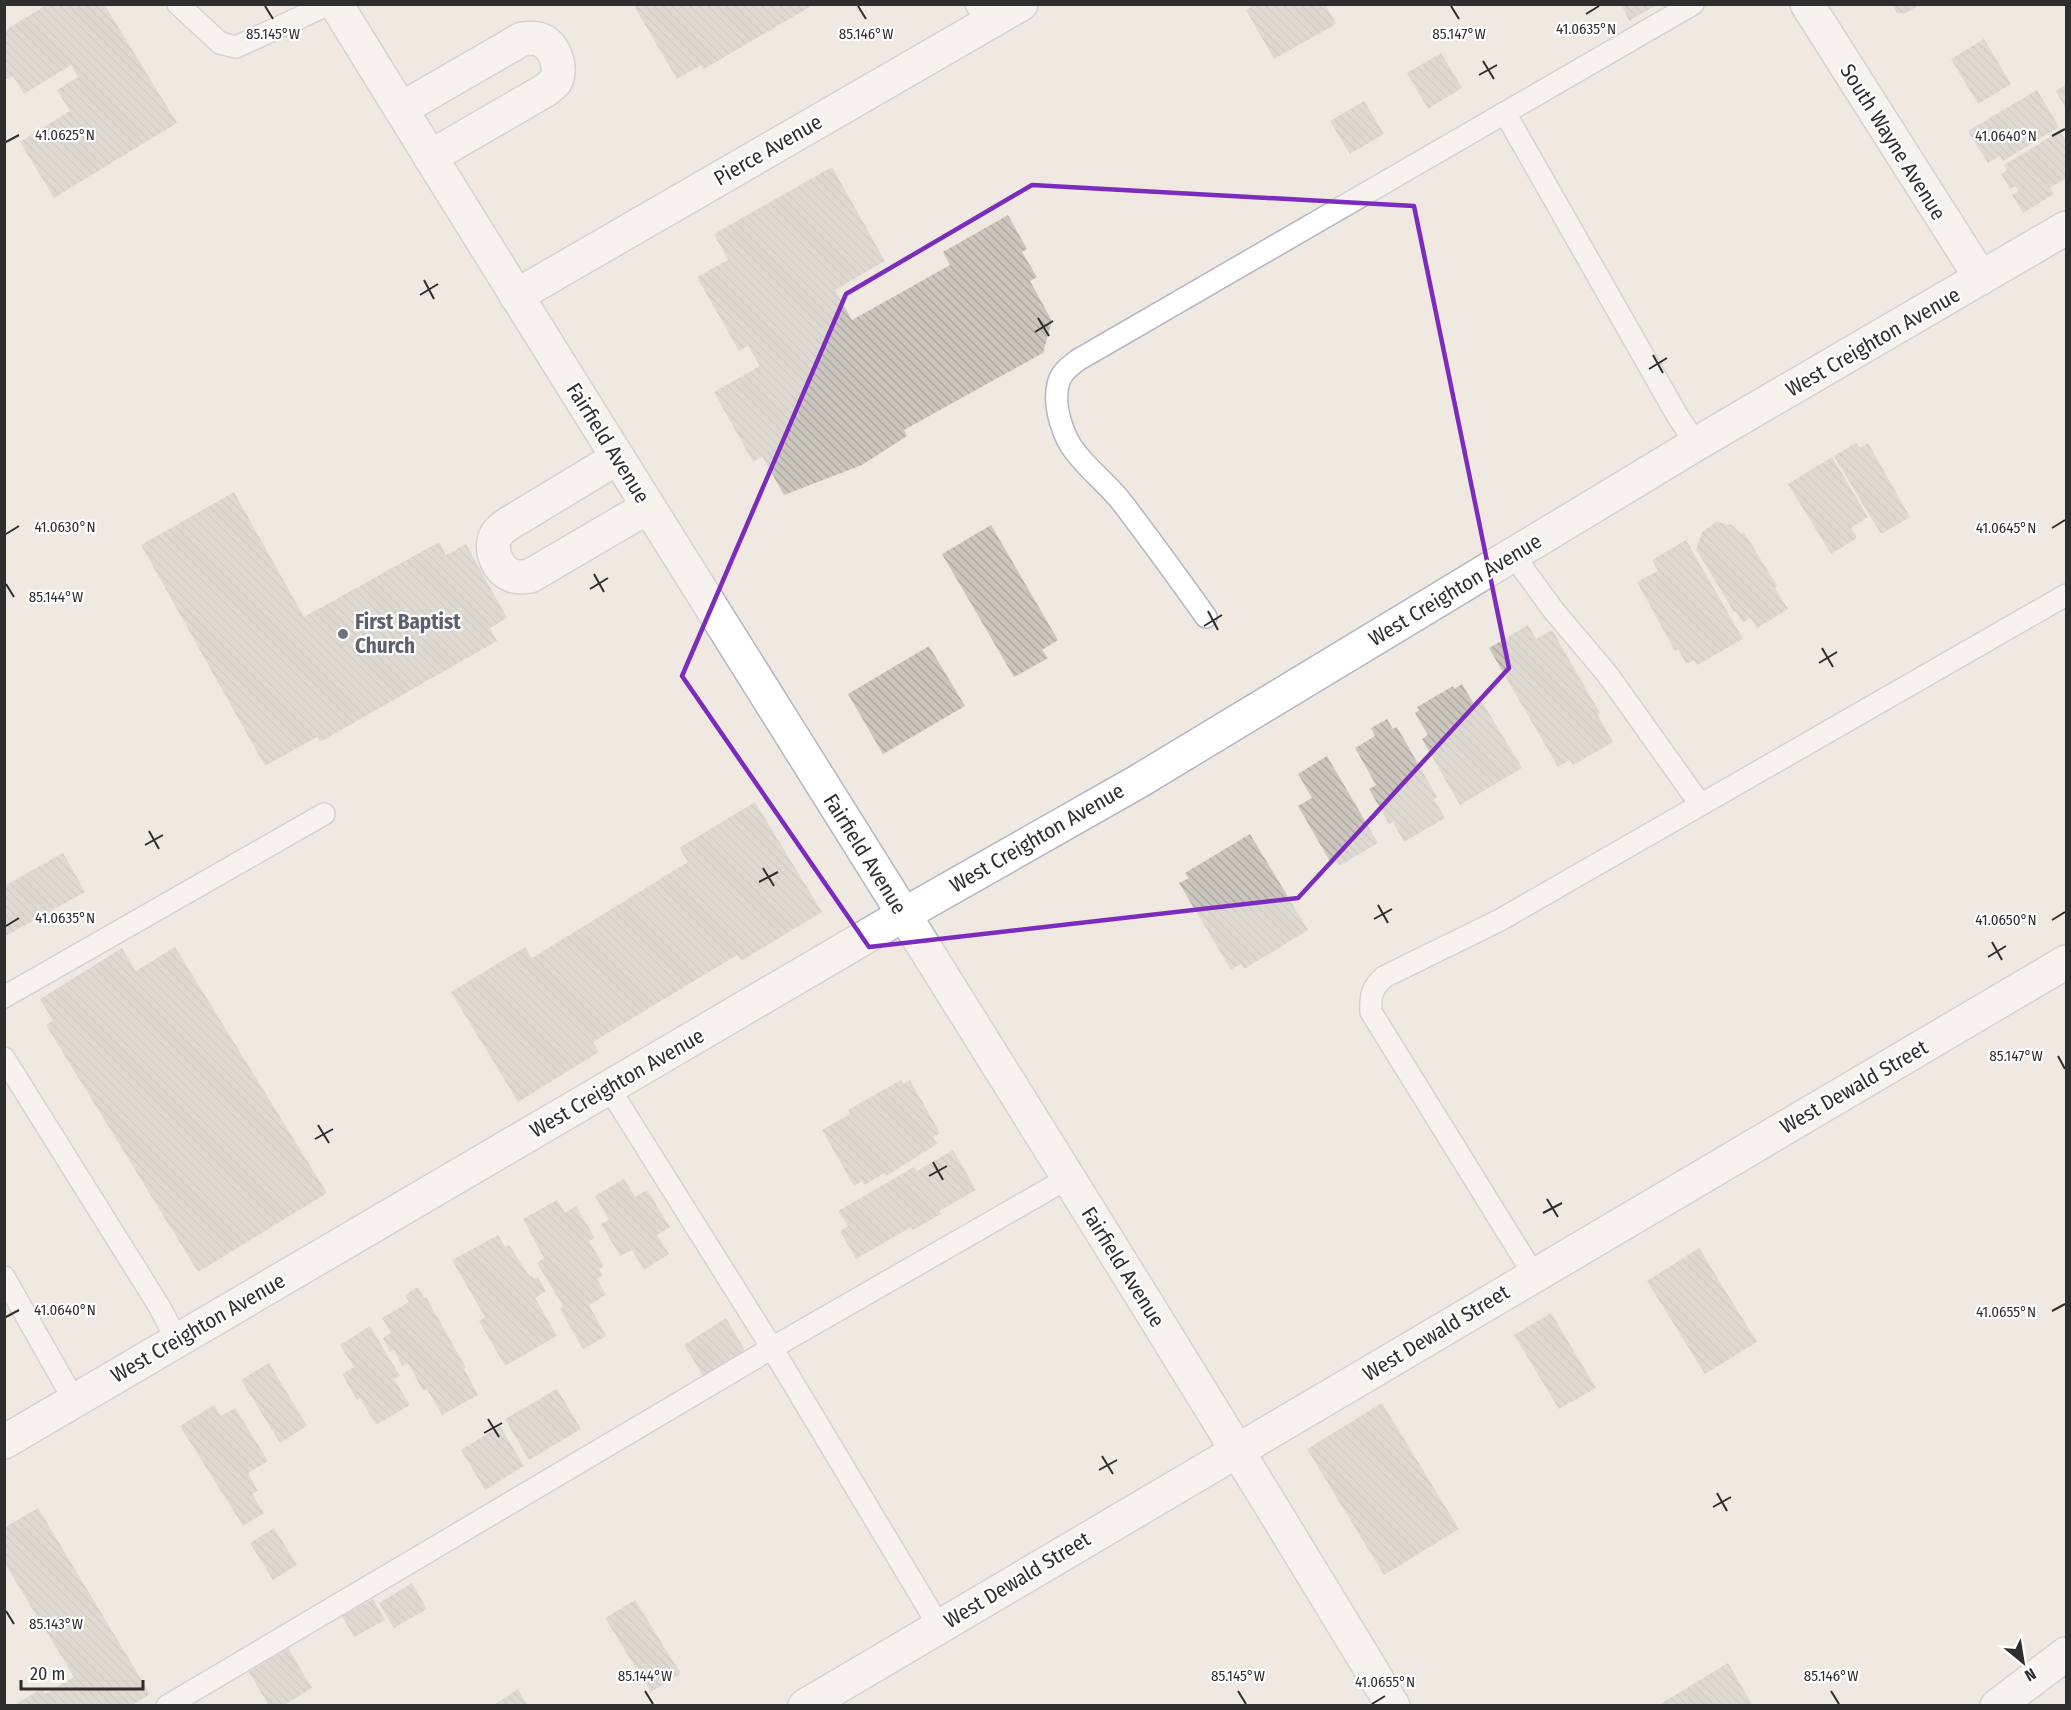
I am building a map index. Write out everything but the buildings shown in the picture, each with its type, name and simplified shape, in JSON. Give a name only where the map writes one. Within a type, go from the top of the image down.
[{"type":"street","name":"Fairfield Avenue","points":[[336,4],[617,458],[1238,1450],[1393,1706]]},
{"type":"street","name":"Pierce Avenue","points":[[516,296],[982,14],[1021,4]]},
{"type":"street","name":"South Wayne Avenue","points":[[1807,4],[1981,278]]},
{"type":"street","points":[[401,109],[522,39],[541,40],[549,46],[558,62],[555,82],[544,91],[430,157]]},
{"type":"street","name":"West Creighton Avenue","points":[[4,1442],[903,915],[1149,775],[1696,444],[2067,228]]},
{"type":"street","points":[[617,458],[508,524],[497,533],[493,544],[494,553],[502,568],[510,575],[530,576],[648,507]]},
{"type":"street","name":"West Dewald Street","points":[[805,1706],[2067,962]]},
{"type":"street","points":[[1997,1706],[2067,1654]]},
{"type":"lane","points":[[178,4],[220,43],[236,46],[329,4]]},
{"type":"lane","points":[[1206,617],[1122,502],[1070,446],[1063,429],[1057,402],[1058,384],[1064,371],[1078,360],[1693,4]]},
{"type":"lane","points":[[1505,113],[1677,415],[1696,444]]},
{"type":"lane","points":[[1513,555],[1554,611],[1608,675],[1700,804]]},
{"type":"lane","points":[[1534,1275],[1371,1012],[1370,997],[1376,985],[1384,977],[1500,920],[2067,595]]},
{"type":"lane","points":[[4,997],[324,813]]},
{"type":"lane","points":[[4,1058],[159,1306],[177,1340]]},
{"type":"lane","points":[[609,1088],[772,1348],[939,1626]]},
{"type":"lane","points":[[167,1706],[772,1348],[1068,1178]]},
{"type":"lane","points":[[4,1277],[74,1401]]},
{"type":"highlighted area","points":[[1032,185],[1414,206],[1509,668],[1298,898],[869,947],[682,676],[846,294]]},
{"type":"place","name":"First Baptist Church","points":[[343,634]]}]
